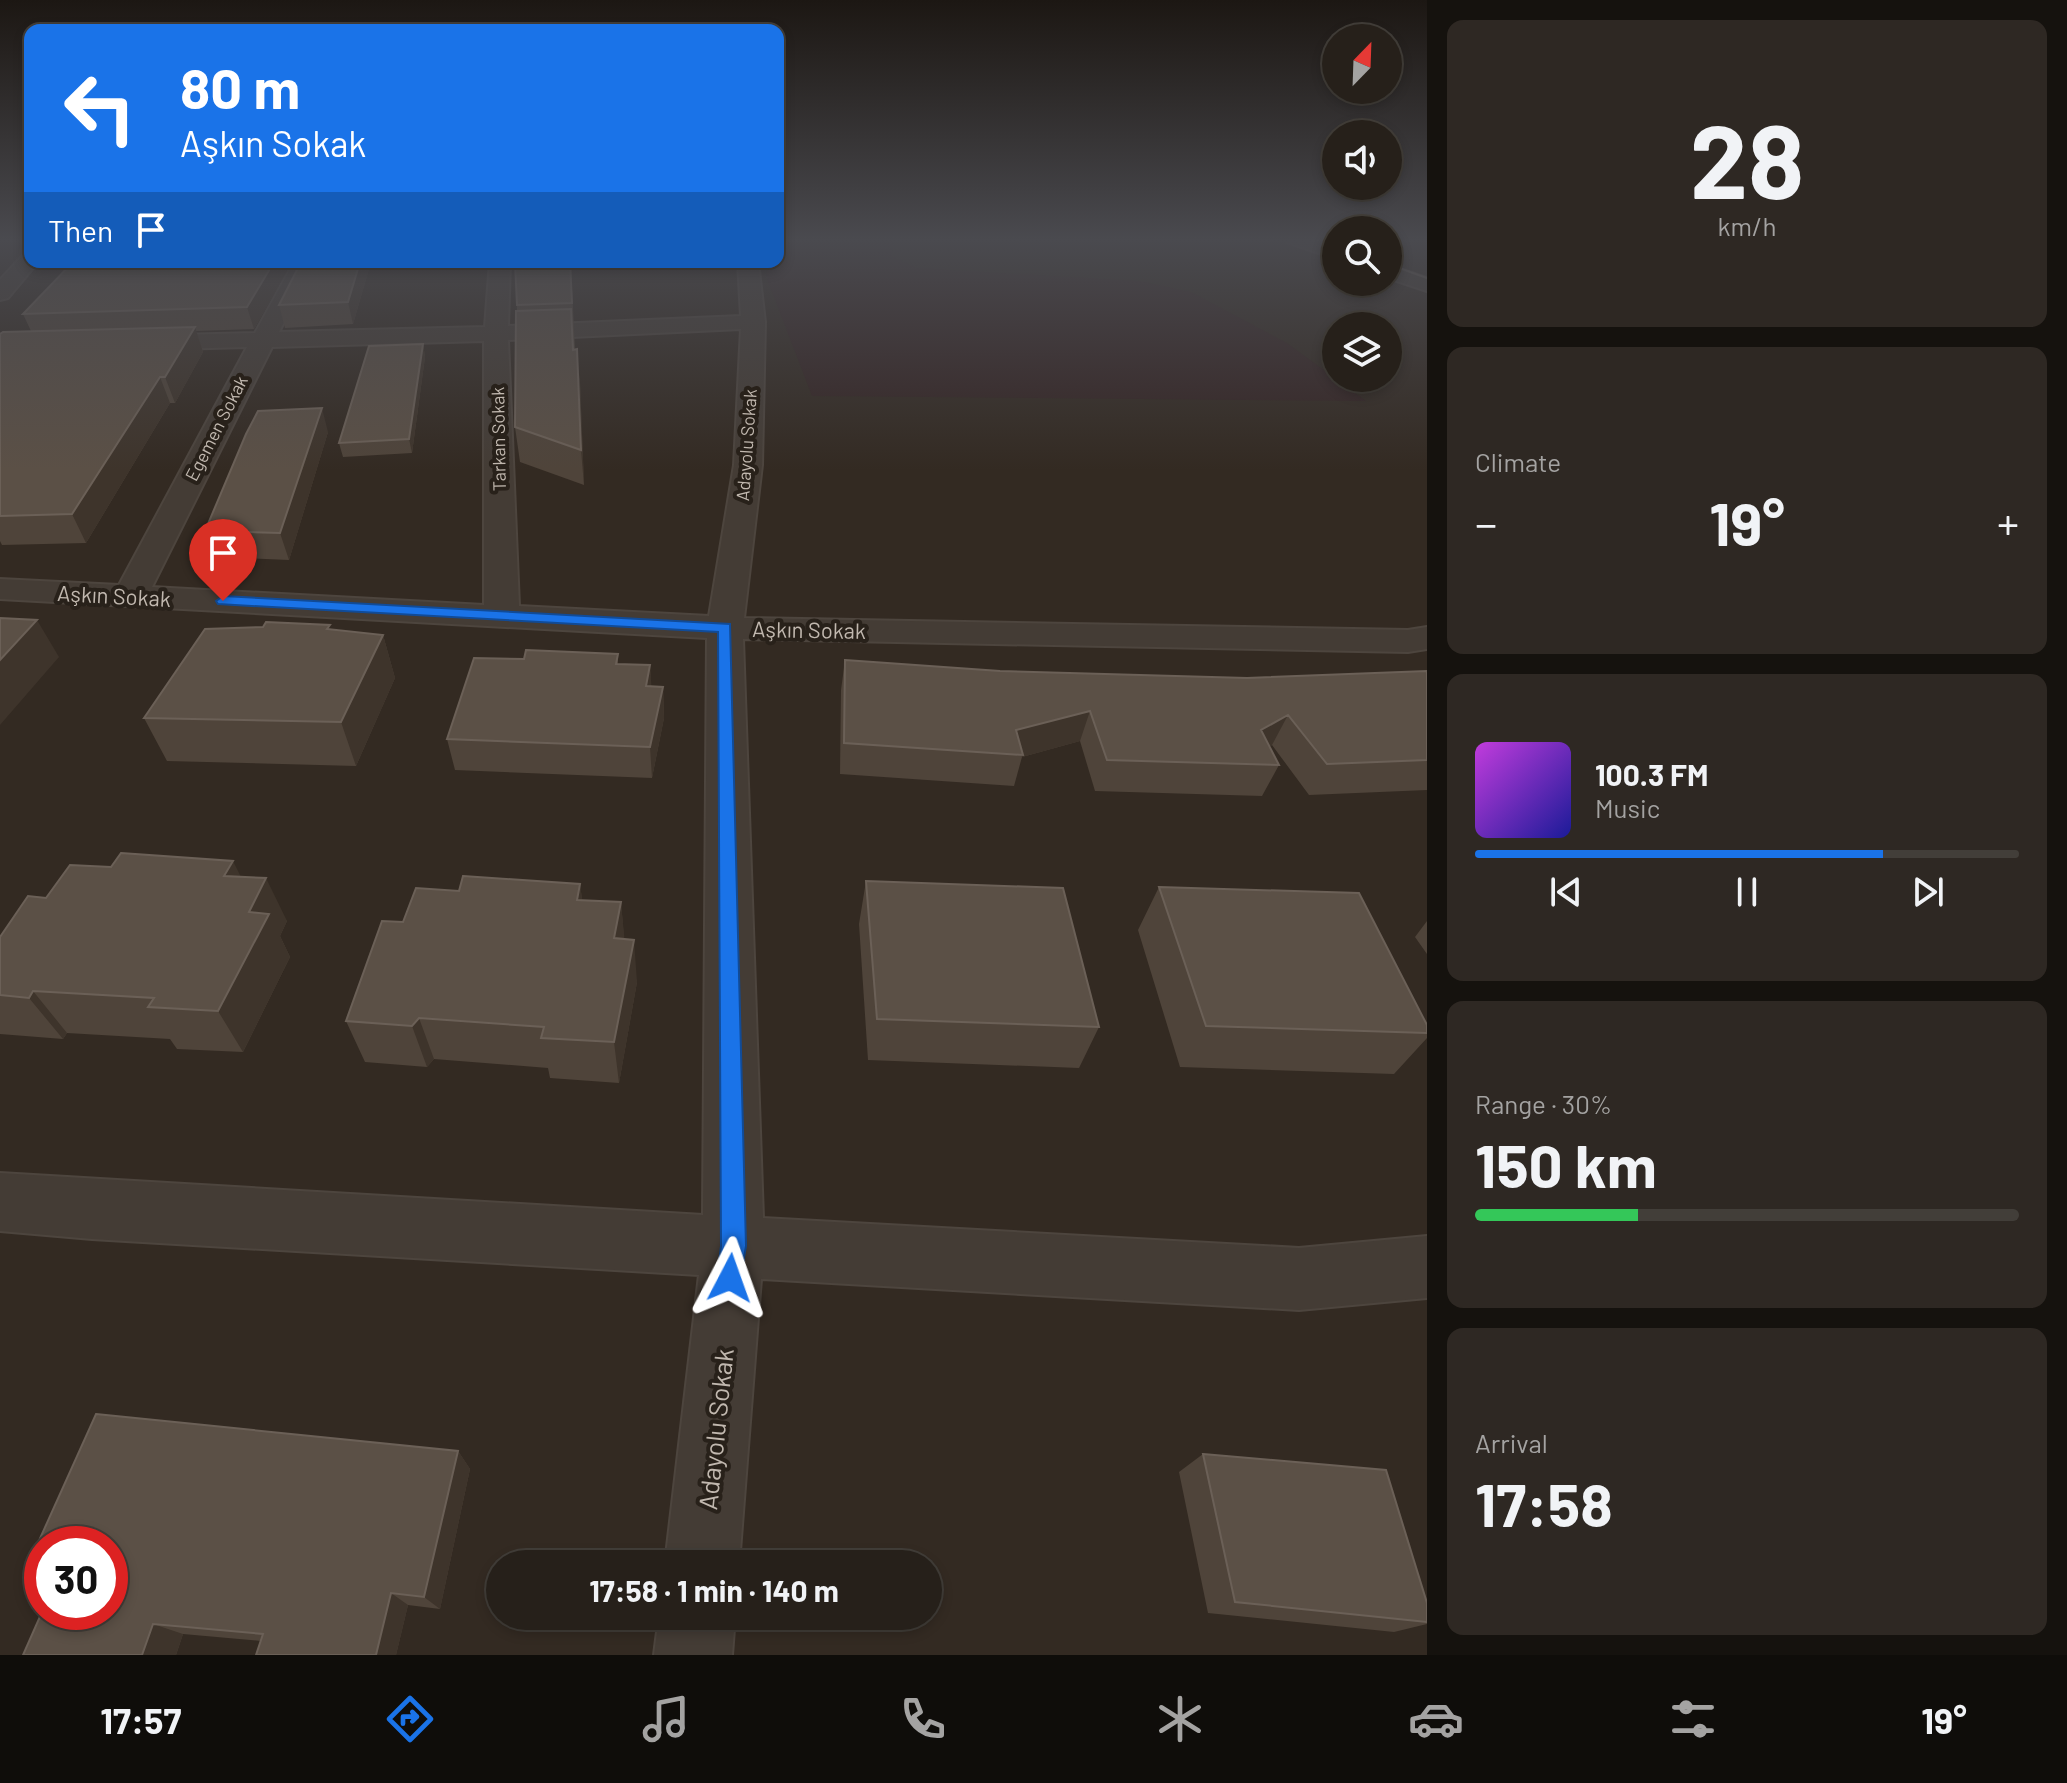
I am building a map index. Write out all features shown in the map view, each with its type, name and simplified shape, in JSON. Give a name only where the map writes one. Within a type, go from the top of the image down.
[{"type":"street","name":"Egemen Sokak","points":[[130,596],[275,315]]},
{"type":"street","name":"Tarkan Sokak","points":[[497,315],[502,616]]},
{"type":"street","name":"Adayolu Sokak","points":[[703,1550],[733,1246],[725,628],[748,465],[752,315]]},
{"type":"street","points":[[108,344],[496,334],[753,322]]},
{"type":"street","name":"Aşkın Sokak","points":[[0,589],[725,628],[1392,641],[1427,638]]},
{"type":"street","points":[[0,1202],[107,1211],[1299,1279],[1427,1267]]},
{"type":"street","points":[[693,1655],[696,1630]]},
{"type":"shaded area","points":[[781,315],[1235,315],[1287,343],[1322,369],[1322,392],[1354,392],[1366,401],[812,396]]},
{"type":"building","points":[[516,315],[571,315],[573,350],[577,349],[581,450],[515,427]]},
{"type":"building","points":[[195,327],[165,377],[160,377],[72,514],[0,516],[0,334]]},
{"type":"building","points":[[423,344],[409,439],[339,443],[369,346]]},
{"type":"building","points":[[322,408],[280,533],[205,531],[258,411]]},
{"type":"building","points":[[0,618],[37,620],[0,660]]},
{"type":"building","points":[[266,622],[330,625],[327,629],[383,635],[341,722],[144,718],[205,629],[263,627]]},
{"type":"building","points":[[526,650],[618,654],[616,664],[650,665],[646,686],[663,687],[650,747],[447,739],[474,658],[524,659]]},
{"type":"building","points":[[845,660],[1000,671],[1247,678],[1427,671],[1427,760],[1327,764],[1288,715],[1261,730],[1279,765],[1107,760],[1090,711],[1016,730],[1023,755],[844,743]]},
{"type":"building","points":[[121,853],[233,861],[224,876],[266,878],[249,912],[269,914],[218,1011],[148,1007],[154,998],[33,991],[29,998],[0,995],[0,937],[28,896],[46,898],[70,865],[111,867]]},
{"type":"building","points":[[463,876],[580,884],[577,900],[621,902],[614,938],[634,940],[614,1042],[541,1038],[544,1027],[419,1018],[412,1026],[346,1021],[382,921],[403,922],[416,888],[459,891]]},
{"type":"building","points":[[866,881],[1063,888],[1099,1027],[877,1019]]},
{"type":"building","points":[[1159,887],[1359,893],[1427,1025],[1427,1033],[1206,1026]]},
{"type":"building","points":[[96,1414],[458,1451],[424,1597],[391,1593],[376,1655],[256,1655],[263,1634],[153,1624],[142,1655],[23,1655],[34,1630],[128,1630],[128,1526],[46,1526]]},
{"type":"building","points":[[1203,1454],[1386,1470],[1427,1603],[1427,1622],[1235,1602]]},
{"type":"route","points":[[223,601],[725,628],[733,1246],[730,1278]]}]
